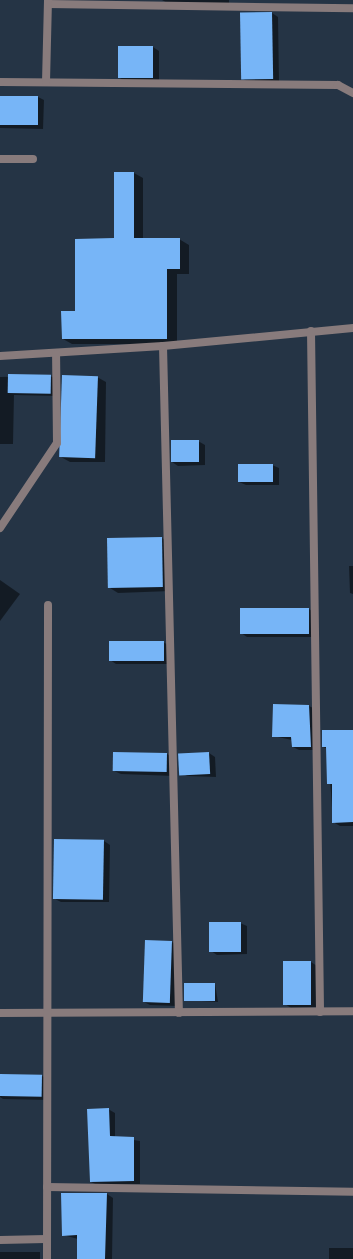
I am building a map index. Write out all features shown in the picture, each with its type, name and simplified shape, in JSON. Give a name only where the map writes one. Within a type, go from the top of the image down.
[{"type":"street","points":[[46,82],[48,2],[353,8]]},
{"type":"street","points":[[0,82],[338,85],[353,93]]},
{"type":"street","points":[[0,159],[33,159]]},
{"type":"street","points":[[0,356],[56,354],[163,346],[353,328]]},
{"type":"street","points":[[311,331],[320,1012]]},
{"type":"street","points":[[163,346],[179,1012]]},
{"type":"street","points":[[0,528],[56,442],[56,354]]},
{"type":"street","points":[[47,1259],[46,1013],[48,605]]},
{"type":"street","points":[[0,1013],[353,1011]]},
{"type":"street","points":[[47,1187],[353,1192]]},
{"type":"street","points":[[0,1240],[46,1239]]},
{"type":"building","points":[[272,12],[273,79],[241,80],[240,13]]},
{"type":"building","points":[[118,46],[153,46],[153,78],[118,78]]},
{"type":"building","points":[[0,96],[38,96],[38,125],[0,125]]},
{"type":"building","points":[[114,172],[134,172],[134,238],[180,238],[180,269],[167,269],[167,339],[62,339],[61,311],[75,311],[75,239],[114,238]]},
{"type":"building","points":[[8,374],[51,375],[51,394],[8,393]]},
{"type":"building","points":[[62,375],[98,376],[95,458],[59,457]]},
{"type":"building","points":[[171,440],[199,440],[199,462],[171,462]]},
{"type":"building","points":[[238,464],[273,464],[273,482],[238,482]]},
{"type":"building","points":[[162,537],[163,587],[108,588],[107,538]]},
{"type":"building","points":[[240,608],[309,608],[309,634],[240,634]]},
{"type":"building","points":[[109,641],[164,641],[164,661],[109,661]]},
{"type":"building","points":[[273,704],[309,705],[311,747],[292,747],[291,737],[272,737]]},
{"type":"building","points":[[322,730],[353,730],[353,822],[332,823],[332,784],[327,784],[326,747],[322,747]]},
{"type":"building","points":[[113,752],[167,753],[167,772],[113,771]]},
{"type":"building","points":[[209,752],[210,774],[179,776],[178,754]]},
{"type":"building","points":[[54,839],[104,840],[103,900],[53,899]]},
{"type":"building","points":[[209,922],[241,922],[241,952],[209,952]]},
{"type":"building","points":[[145,940],[172,941],[170,1003],[143,1002]]},
{"type":"building","points":[[283,961],[311,961],[311,1005],[283,1005]]},
{"type":"building","points":[[184,983],[215,983],[215,1001],[184,1001]]},
{"type":"building","points":[[0,1074],[42,1075],[42,1097],[0,1096]]},
{"type":"building","points":[[109,1108],[110,1136],[134,1137],[134,1181],[90,1182],[87,1109]]},
{"type":"building","points":[[61,1193],[107,1193],[105,1259],[77,1259],[77,1235],[62,1236]]}]
